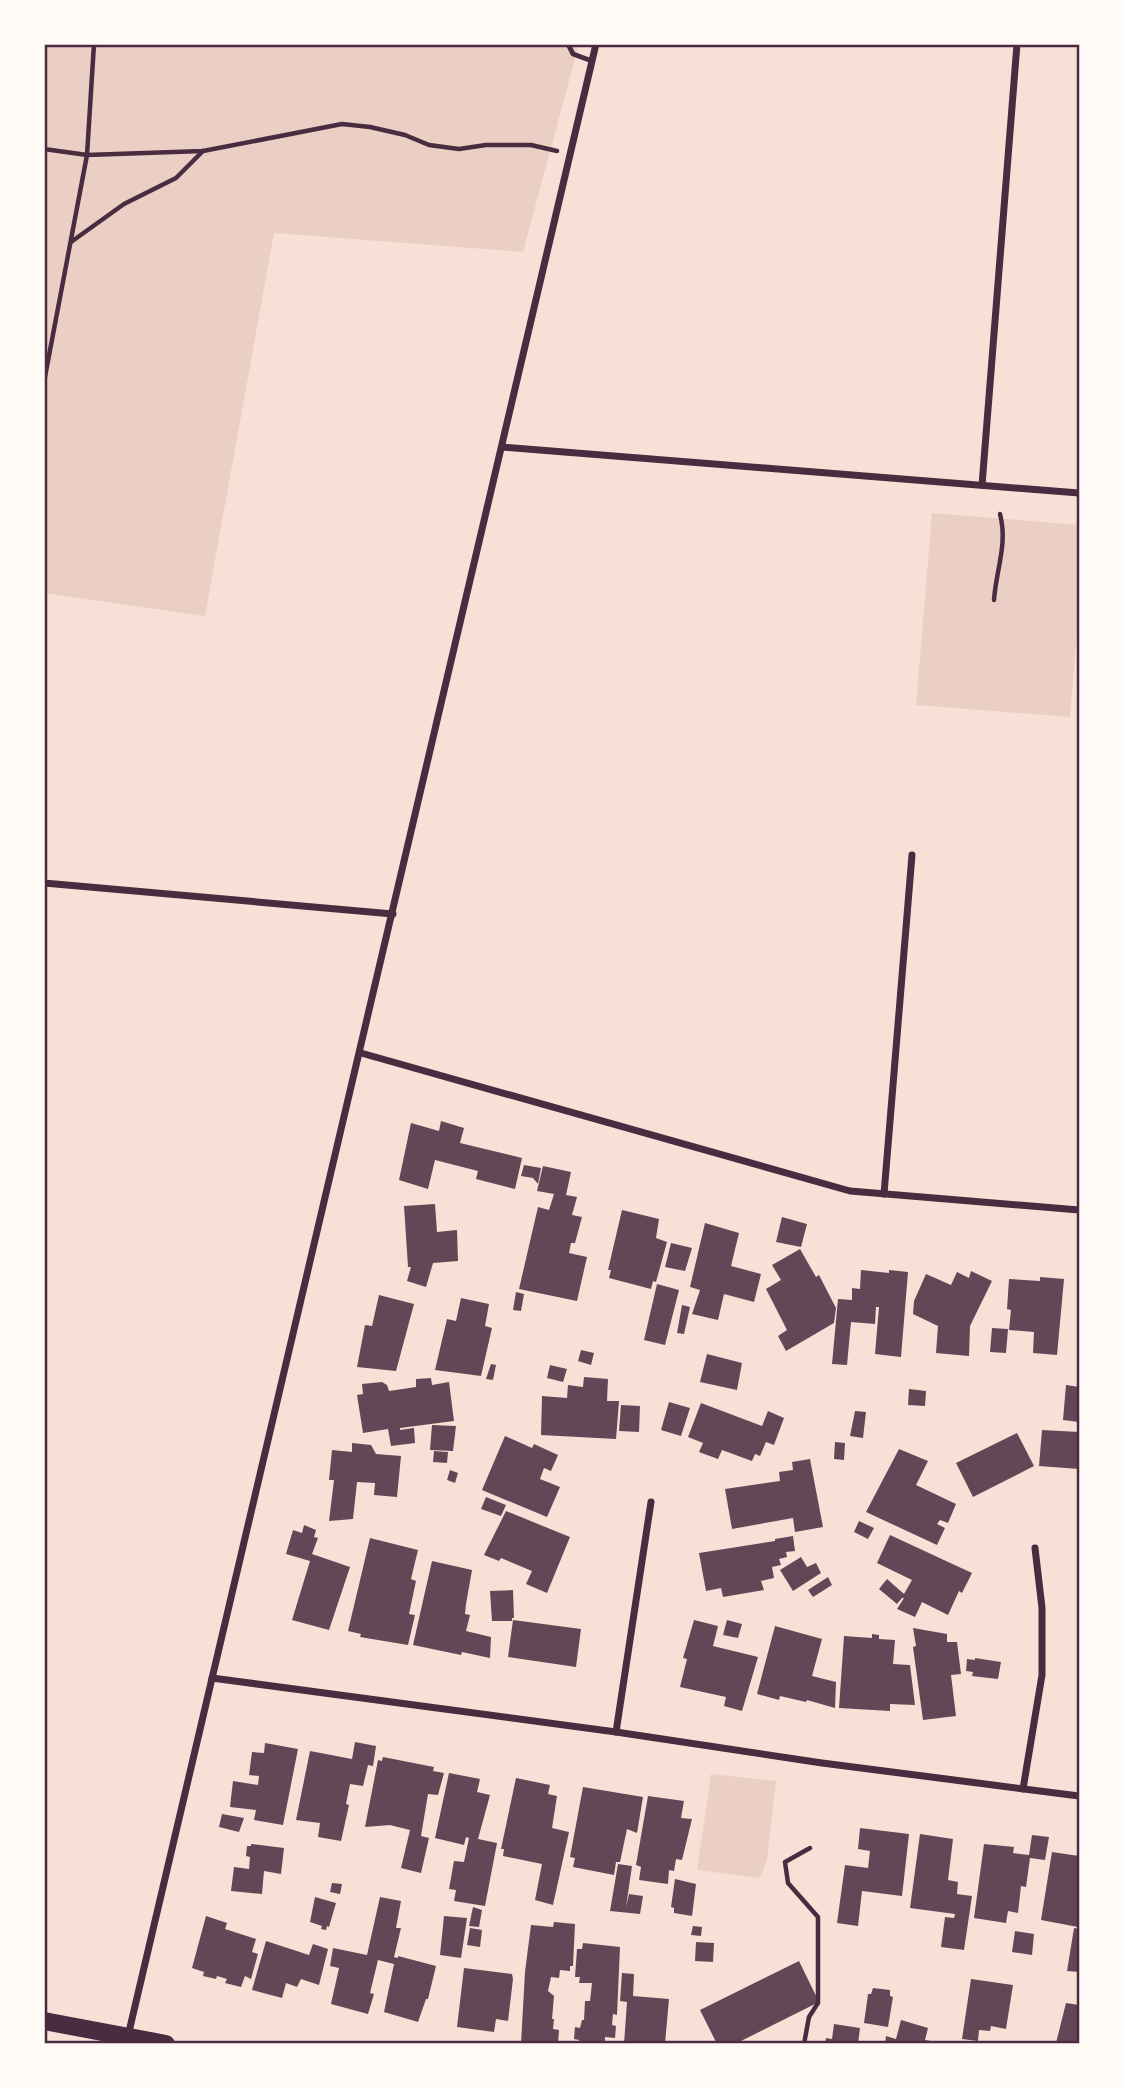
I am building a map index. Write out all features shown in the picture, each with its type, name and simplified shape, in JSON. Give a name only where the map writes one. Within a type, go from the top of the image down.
[{"type":"main road","points":[[44,2021],[127,2040],[166,2044]]},
{"type":"street","points":[[127,2040],[596,44]]},
{"type":"street","points":[[982,485],[1017,44]]},
{"type":"street","points":[[502,447],[1079,493]]},
{"type":"street","points":[[884,1194],[912,855]]},
{"type":"street","points":[[44,883],[393,915]]},
{"type":"street","points":[[360,1054],[850,1191],[1079,1210]]},
{"type":"street","points":[[616,1732],[651,1502]]},
{"type":"street","points":[[1023,1789],[1042,1675],[1042,1608],[1035,1548]]},
{"type":"street","points":[[212,1678],[1079,1796]]},
{"type":"lane","points":[[568,44],[573,54],[592,61]]},
{"type":"path","points":[[44,382],[87,155],[94,44]]},
{"type":"path","points":[[44,149],[87,155],[203,151],[342,124],[370,127],[405,135],[429,145],[459,149],[486,145],[531,145],[570,154]]},
{"type":"path","points":[[70,242],[124,204],[176,178],[203,151]]},
{"type":"path","points":[[994,600],[1004,547],[1000,514]]},
{"type":"path","points":[[804,2044],[809,2017],[818,2003],[818,1917],[788,1883],[785,1862],[810,1848]]},
{"type":"shaded area","points":[[44,44],[579,44],[523,252],[274,233],[205,616],[44,593]]},
{"type":"shaded area","points":[[932,513],[1079,525],[1079,608],[1070,717],[916,705]]},
{"type":"shaded area","points":[[711,1774],[776,1781],[767,1860],[760,1878],[697,1870]]},
{"type":"building","points":[[441,1121],[464,1128],[460,1143],[522,1158],[515,1189],[476,1179],[478,1171],[435,1160],[428,1189],[399,1180],[411,1123],[439,1131]]},
{"type":"building","points":[[524,1165],[541,1168],[538,1184],[533,1178],[521,1176]]},
{"type":"building","points":[[543,1166],[571,1172],[566,1195],[577,1197],[572,1215],[582,1217],[575,1243],[571,1243],[569,1253],[587,1257],[577,1301],[519,1289],[538,1207],[549,1210],[554,1194],[537,1191]]},
{"type":"building","points":[[435,1204],[437,1232],[457,1230],[458,1261],[433,1263],[426,1287],[407,1281],[411,1267],[408,1267],[404,1206]]},
{"type":"building","points":[[622,1210],[659,1219],[656,1238],[667,1242],[656,1282],[653,1281],[651,1289],[609,1278],[611,1270],[608,1270]]},
{"type":"building","points":[[782,1217],[807,1224],[801,1247],[776,1242]]},
{"type":"building","points":[[705,1223],[739,1233],[731,1266],[761,1274],[754,1302],[724,1294],[718,1320],[692,1314],[700,1290],[690,1287]]},
{"type":"building","points":[[671,1243],[692,1248],[685,1271],[665,1267]]},
{"type":"building","points":[[800,1249],[816,1277],[819,1275],[836,1308],[834,1323],[786,1351],[778,1336],[787,1330],[766,1289],[781,1280],[772,1265]]},
{"type":"building","points":[[861,1270],[908,1272],[901,1357],[875,1354],[879,1307],[876,1307],[875,1324],[851,1322],[847,1365],[832,1364],[838,1299],[852,1300],[852,1288],[860,1289]]},
{"type":"building","points":[[971,1271],[992,1281],[970,1326],[969,1356],[936,1353],[938,1326],[913,1314],[914,1301],[926,1274],[951,1285],[957,1272],[969,1278]]},
{"type":"building","points":[[1040,1277],[1064,1279],[1057,1355],[1033,1353],[1034,1332],[1009,1330],[1009,1279],[1040,1281]]},
{"type":"building","points":[[657,1284],[679,1290],[665,1345],[644,1340]]},
{"type":"building","points":[[516,1292],[524,1294],[521,1311],[513,1310]]},
{"type":"building","points":[[379,1295],[414,1304],[396,1371],[357,1367],[365,1325],[372,1326]]},
{"type":"building","points":[[461,1298],[489,1304],[485,1326],[492,1328],[481,1376],[435,1370],[447,1319],[456,1321]]},
{"type":"building","points":[[682,1305],[690,1307],[684,1334],[677,1333]]},
{"type":"building","points":[[992,1328],[1008,1329],[1006,1353],[990,1352]]},
{"type":"building","points":[[581,1350],[594,1353],[591,1365],[578,1361]]},
{"type":"building","points":[[707,1354],[742,1363],[737,1390],[700,1382]]},
{"type":"building","points":[[491,1364],[496,1365],[493,1380],[486,1379]]},
{"type":"building","points":[[550,1365],[567,1369],[563,1382],[547,1378]]},
{"type":"building","points":[[584,1377],[608,1379],[607,1401],[619,1401],[616,1439],[541,1435],[542,1396],[567,1398],[568,1385],[583,1387]]},
{"type":"building","points":[[431,1378],[432,1385],[449,1382],[454,1421],[400,1428],[414,1428],[415,1443],[391,1446],[388,1429],[363,1433],[357,1395],[363,1394],[362,1384],[382,1382],[387,1385],[389,1391],[416,1387],[416,1379]]},
{"type":"building","points":[[1066,1385],[1079,1387],[1079,1422],[1063,1420]]},
{"type":"building","points":[[909,1389],[926,1391],[925,1406],[908,1405]]},
{"type":"building","points":[[669,1402],[690,1408],[681,1436],[661,1430]]},
{"type":"building","points":[[701,1403],[762,1426],[768,1411],[784,1418],[774,1445],[766,1442],[760,1456],[755,1454],[752,1461],[722,1450],[718,1459],[699,1452],[703,1443],[688,1437]]},
{"type":"building","points":[[621,1405],[640,1406],[639,1432],[619,1431]]},
{"type":"building","points":[[855,1411],[866,1412],[863,1438],[850,1436]]},
{"type":"building","points":[[432,1425],[456,1426],[453,1451],[430,1450]]},
{"type":"building","points":[[1042,1430],[1079,1432],[1079,1469],[1039,1466]]},
{"type":"building","points":[[1017,1433],[1034,1466],[973,1497],[956,1463]]},
{"type":"building","points":[[505,1436],[532,1448],[534,1444],[558,1455],[551,1471],[544,1468],[540,1479],[560,1487],[547,1517],[482,1490]]},
{"type":"building","points":[[835,1442],[845,1443],[844,1460],[834,1459]]},
{"type":"building","points":[[352,1443],[371,1445],[376,1454],[401,1456],[397,1497],[374,1495],[375,1483],[357,1482],[353,1519],[329,1521],[334,1480],[329,1480],[332,1450],[352,1452]]},
{"type":"building","points":[[899,1449],[928,1461],[916,1485],[956,1504],[948,1523],[940,1520],[937,1524],[945,1528],[937,1545],[866,1512]]},
{"type":"building","points":[[434,1451],[448,1452],[447,1463],[433,1462]]},
{"type":"building","points":[[810,1459],[823,1527],[795,1532],[793,1518],[732,1529],[725,1489],[780,1481],[779,1472],[793,1470],[792,1462]]},
{"type":"building","points":[[450,1470],[458,1473],[455,1483],[447,1480]]},
{"type":"building","points":[[486,1497],[506,1505],[501,1516],[481,1509]]},
{"type":"building","points":[[506,1511],[570,1537],[547,1593],[526,1584],[532,1571],[501,1558],[499,1561],[484,1555]]},
{"type":"building","points":[[859,1521],[874,1528],[868,1539],[854,1532]]},
{"type":"building","points":[[304,1525],[316,1530],[314,1537],[318,1538],[312,1554],[350,1567],[329,1630],[292,1620],[310,1561],[286,1554],[293,1530],[302,1533]]},
{"type":"building","points":[[890,1535],[972,1573],[962,1593],[959,1591],[948,1615],[922,1602],[915,1617],[897,1609],[904,1598],[897,1604],[879,1589],[887,1579],[904,1594],[912,1580],[877,1563]]},
{"type":"building","points":[[793,1536],[795,1551],[786,1552],[787,1557],[779,1559],[781,1565],[772,1567],[774,1578],[761,1581],[764,1590],[723,1597],[721,1588],[706,1591],[699,1553]]},
{"type":"building","points":[[370,1538],[418,1550],[411,1579],[416,1581],[409,1614],[415,1615],[408,1645],[360,1637],[361,1634],[348,1631]]},
{"type":"building","points":[[801,1557],[807,1567],[816,1563],[821,1573],[793,1591],[780,1570]]},
{"type":"building","points":[[432,1561],[472,1570],[465,1614],[470,1615],[466,1631],[491,1637],[490,1658],[413,1645]]},
{"type":"building","points":[[828,1577],[832,1585],[813,1597],[808,1590]]},
{"type":"building","points":[[513,1590],[512,1621],[492,1621],[490,1591]]},
{"type":"building","points":[[513,1620],[581,1629],[576,1667],[508,1657]]},
{"type":"building","points":[[694,1620],[718,1626],[713,1646],[758,1657],[742,1711],[724,1706],[726,1697],[680,1687],[687,1659],[683,1658]]},
{"type":"building","points":[[727,1620],[742,1624],[738,1638],[723,1635]]},
{"type":"building","points":[[775,1626],[822,1639],[812,1676],[836,1682],[835,1708],[807,1700],[806,1702],[780,1696],[779,1700],[757,1694]]},
{"type":"building","points":[[913,1628],[947,1634],[947,1642],[957,1642],[961,1674],[951,1675],[956,1716],[923,1720]]},
{"type":"building","points":[[872,1634],[879,1635],[879,1639],[895,1640],[893,1664],[910,1665],[915,1705],[890,1704],[890,1711],[839,1708],[844,1636],[872,1638]]},
{"type":"building","points":[[967,1659],[1001,1662],[998,1679],[972,1676],[973,1672],[966,1671]]},
{"type":"building","points":[[355,1742],[376,1746],[373,1766],[368,1765],[363,1786],[350,1784],[346,1804],[349,1805],[341,1841],[318,1837],[320,1823],[296,1820],[310,1751],[352,1759]]},
{"type":"building","points":[[265,1743],[298,1749],[283,1825],[254,1820],[256,1810],[230,1807],[233,1781],[258,1785],[259,1776],[249,1775],[252,1752],[264,1753]]},
{"type":"building","points":[[383,1757],[434,1767],[433,1771],[444,1773],[438,1795],[428,1794],[421,1836],[429,1838],[421,1873],[401,1868],[410,1830],[390,1825],[365,1827],[378,1760],[382,1761]]},
{"type":"building","points":[[449,1773],[480,1779],[477,1792],[490,1795],[478,1839],[497,1843],[485,1906],[454,1901],[456,1890],[449,1889],[454,1861],[464,1862],[469,1838],[466,1837],[464,1845],[435,1838]]},
{"type":"building","points":[[516,1778],[550,1785],[548,1794],[557,1796],[552,1828],[569,1832],[553,1905],[535,1900],[542,1864],[503,1856],[504,1849],[501,1849]]},
{"type":"building","points":[[583,1787],[643,1797],[637,1833],[627,1829],[620,1862],[616,1862],[614,1875],[573,1867],[575,1858],[570,1857]]},
{"type":"building","points":[[648,1796],[684,1801],[681,1818],[692,1819],[682,1860],[676,1859],[674,1871],[669,1870],[668,1884],[639,1880],[641,1867],[636,1865]]},
{"type":"building","points":[[222,1814],[244,1818],[239,1832],[219,1827]]},
{"type":"building","points":[[860,1828],[909,1834],[902,1896],[862,1891],[858,1926],[837,1923],[845,1865],[868,1868],[870,1851],[858,1849]]},
{"type":"building","points":[[920,1834],[953,1839],[948,1880],[958,1882],[957,1894],[972,1896],[964,1950],[941,1947],[945,1917],[954,1918],[955,1914],[910,1908]]},
{"type":"building","points":[[1032,1835],[1049,1837],[1045,1860],[1030,1858],[1026,1887],[1021,1886],[1018,1913],[1008,1911],[1006,1923],[974,1918],[984,1844],[1014,1847],[1013,1853],[1029,1855]]},
{"type":"building","points":[[251,1844],[284,1848],[281,1874],[264,1871],[262,1894],[231,1891],[234,1867],[249,1869],[250,1857],[246,1856],[247,1846]]},
{"type":"building","points":[[1052,1852],[1079,1856],[1078,1927],[1041,1920]]},
{"type":"building","points":[[618,1864],[632,1866],[626,1907],[629,1894],[643,1896],[640,1914],[610,1911]]},
{"type":"building","points":[[675,1879],[696,1884],[692,1916],[674,1913],[674,1908],[671,1907]]},
{"type":"building","points":[[332,1883],[342,1884],[340,1894],[330,1892]]},
{"type":"building","points":[[315,1897],[336,1903],[326,1930],[310,1922]]},
{"type":"building","points":[[380,1897],[401,1901],[396,1928],[401,1928],[394,1957],[436,1966],[428,1999],[418,2022],[384,2012],[394,1964],[378,1960],[370,1993],[374,1994],[368,2014],[331,2004],[339,1968],[330,1966],[333,1948],[367,1955]]},
{"type":"building","points":[[473,1907],[482,1910],[479,1927],[469,1926]]},
{"type":"building","points":[[206,1916],[227,1923],[225,1929],[256,1939],[252,1952],[258,1954],[251,1979],[245,1976],[241,1987],[225,1983],[227,1979],[217,1976],[216,1979],[203,1976],[204,1972],[192,1968]]},
{"type":"building","points":[[444,1916],[467,1918],[461,1958],[440,1955]]},
{"type":"building","points":[[554,1922],[575,1924],[573,1966],[570,1966],[570,1971],[560,1970],[559,1978],[551,1977],[548,1991],[554,1996],[552,2019],[553,2029],[559,2030],[558,2044],[521,2044],[531,1925],[553,1927]]},
{"type":"building","points":[[693,1926],[702,1927],[701,1936],[691,1935]]},
{"type":"building","points":[[470,1928],[482,1930],[480,1947],[467,1945]]},
{"type":"building","points":[[1074,1928],[1079,1929],[1079,1972],[1067,1971]]},
{"type":"building","points":[[1015,1931],[1034,1934],[1032,1955],[1012,1952]]},
{"type":"building","points":[[266,1941],[309,1955],[313,1944],[328,1949],[319,1985],[301,1979],[297,1987],[286,1983],[282,1998],[252,1990]]},
{"type":"building","points":[[696,1942],[714,1943],[713,1962],[695,1961]]},
{"type":"building","points":[[583,1943],[620,1947],[617,2015],[613,2014],[612,2025],[616,2026],[615,2038],[605,2037],[605,2044],[580,2044],[579,2040],[574,2039],[575,2027],[580,2028],[584,2020],[585,2001],[590,2001],[592,1983],[579,1983],[580,1977],[575,1977],[577,1949],[582,1949]]},
{"type":"building","points":[[799,1961],[819,2002],[735,2044],[717,2044],[700,2010]]},
{"type":"building","points":[[464,1968],[512,1974],[508,2021],[496,2019],[494,2032],[457,2027]]},
{"type":"building","points":[[622,1973],[634,1974],[633,1996],[669,1999],[665,2044],[624,2044],[627,2002],[620,2001]]},
{"type":"building","points":[[971,1979],[1013,1985],[1006,2029],[991,2026],[990,2031],[979,2030],[978,2041],[962,2039]]},
{"type":"building","points":[[873,1988],[890,1990],[890,1996],[893,1997],[888,2027],[864,2023],[868,1994],[871,1994]]},
{"type":"building","points":[[1066,2003],[1079,2005],[1079,2044],[1056,2043]]},
{"type":"building","points":[[901,2020],[928,2028],[925,2040],[931,2041],[930,2044],[885,2044],[886,2036],[896,2039]]},
{"type":"building","points":[[834,2024],[860,2028],[858,2044],[825,2044],[826,2038],[832,2039]]}]
